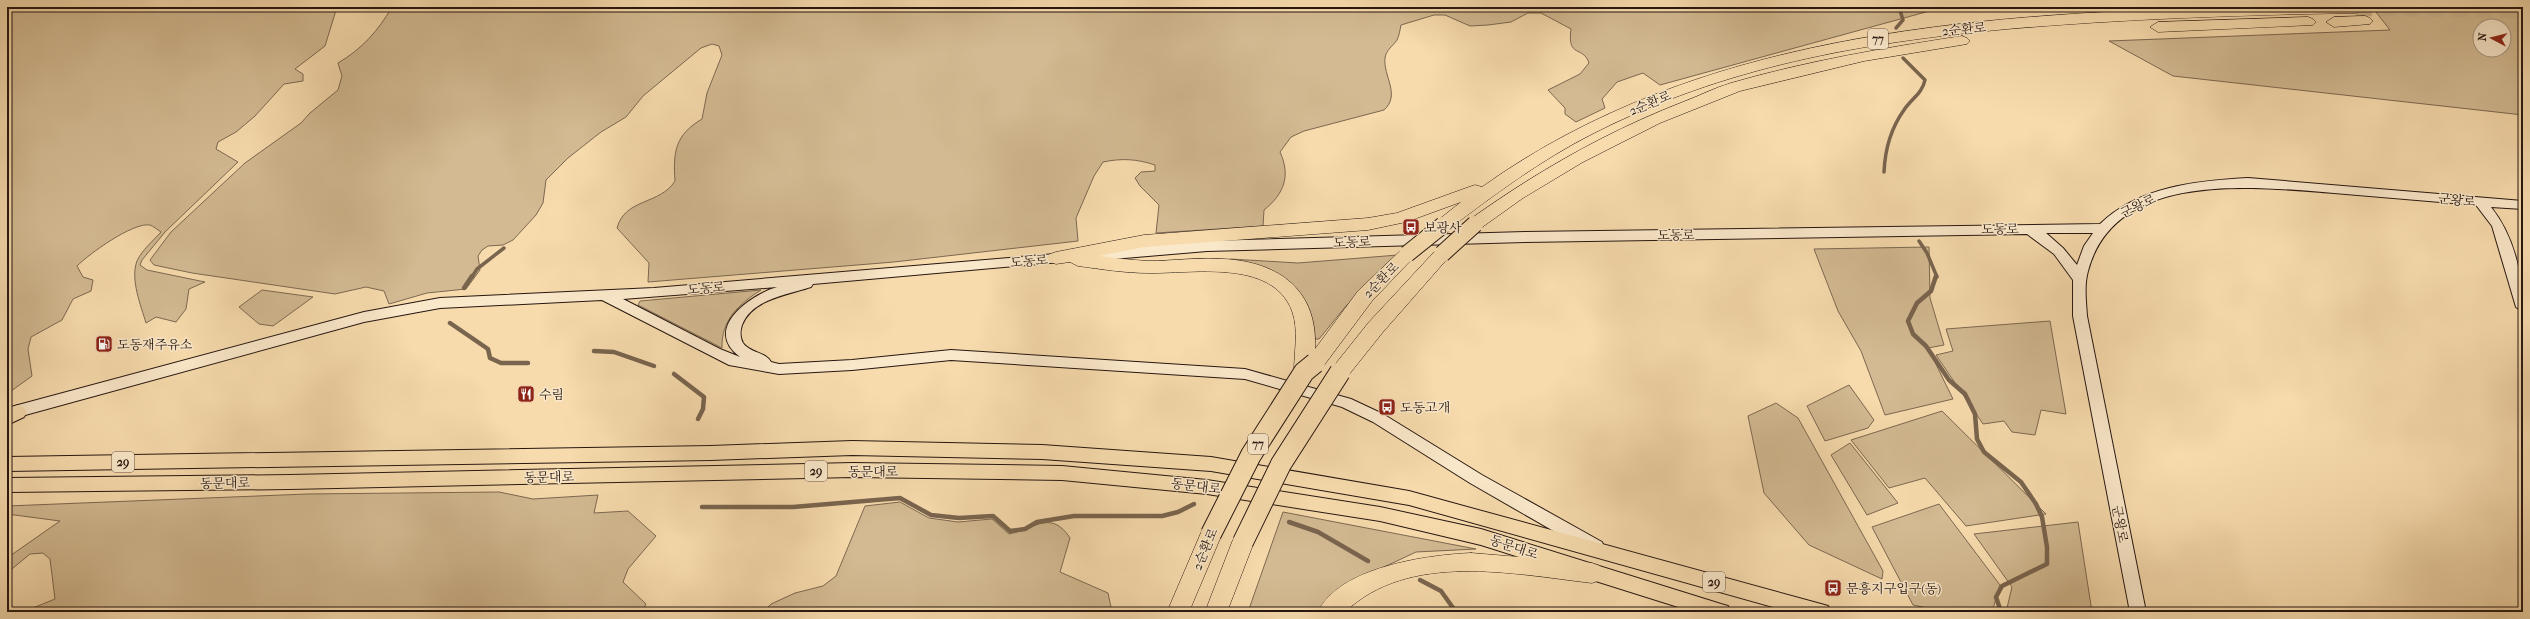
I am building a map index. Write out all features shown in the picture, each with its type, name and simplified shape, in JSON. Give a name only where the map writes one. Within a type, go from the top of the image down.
[{"type":"highway","name":"2순환로","points":[[1178,612],[1211,534],[1251,455],[1308,364],[1365,296],[1407,254],[1443,225],[1511,176],[1587,130],[1664,97],[1727,74],[1849,44],[1910,34],[2099,17],[2220,11],[2360,15],[2086,30],[1978,38],[1864,56],[1735,88],[1654,119],[1577,158],[1517,194],[1476,224],[1442,254],[1385,316],[1340,372],[1281,464],[1243,542],[1216,612]]},
{"type":"highway","points":[[1056,258],[1144,241],[1368,224],[1400,218],[1447,203],[1511,176]]},
{"type":"highway","points":[[1056,258],[1148,267],[1226,264],[1255,270],[1282,284],[1296,300],[1305,325],[1308,364]]},
{"type":"highway","points":[[1329,612],[1354,591],[1387,575],[1422,565],[1470,561],[1592,573]]},
{"type":"main road","name":"군왕로","points":[[2138,612],[2080,316],[2080,280],[2088,250],[2101,228],[2124,209],[2141,202],[2174,190],[2217,183],[2248,182],[2523,206]]},
{"type":"main road","points":[[2480,202],[2498,225],[2523,307]]},
{"type":"main road","name":"도동로","points":[[605,296],[827,276],[1207,246],[1525,237],[2101,228]]},
{"type":"main road","points":[[2030,229],[2054,245],[2067,259],[2080,280]]},
{"type":"main road","points":[[779,369],[748,354],[736,344],[733,329],[739,318],[756,301],[827,276]]},
{"type":"main road","name":"동문대로","points":[[11,415],[364,317],[415,306],[508,299],[605,296],[715,353],[734,361],[779,369],[852,365],[951,355],[1220,370],[1244,374],[1346,402],[1378,418],[1476,479],[1607,553]]},
{"type":"main road","name":"동문대로","points":[[9,463],[711,453],[852,448],[1042,452],[1211,464],[1409,498],[1821,612]]},
{"type":"main road","name":"동문대로","points":[[7,485],[29,486],[853,470],[1062,473],[1201,486],[1380,514],[1481,537],[1592,573],[1722,612]]},
{"type":"main road","points":[[7,492],[29,486]]},
{"type":"shaded area","points":[[7,7],[337,7],[325,46],[295,69],[303,74],[303,81],[284,84],[255,116],[236,132],[218,142],[216,149],[238,162],[165,232],[142,260],[140,265],[147,270],[205,282],[189,289],[186,309],[176,322],[156,317],[146,323],[135,284],[135,268],[142,253],[161,232],[150,225],[142,225],[133,228],[101,247],[77,266],[83,277],[93,280],[91,291],[73,299],[62,320],[31,337],[28,349],[32,376],[7,394]]},
{"type":"shaded area","points":[[392,7],[1944,7],[1660,85],[1643,73],[1617,82],[1602,99],[1605,108],[1576,122],[1565,114],[1565,108],[1548,90],[1580,74],[1589,63],[1583,54],[1573,48],[1570,38],[1571,29],[1541,13],[1528,13],[1511,22],[1470,26],[1445,15],[1434,15],[1401,25],[1397,40],[1388,50],[1385,58],[1391,98],[1389,104],[1384,110],[1304,131],[1291,137],[1280,152],[1285,169],[1284,184],[1276,198],[1264,210],[1263,226],[1156,233],[1159,205],[1140,186],[1135,178],[1141,172],[1155,171],[1155,165],[1136,160],[1117,160],[1103,162],[1094,176],[1076,218],[1078,241],[894,262],[648,282],[649,263],[617,228],[621,218],[627,211],[669,189],[675,181],[675,161],[678,145],[686,131],[702,119],[707,93],[722,55],[719,46],[712,44],[701,48],[643,96],[626,117],[601,132],[568,158],[546,180],[543,203],[536,215],[513,240],[503,245],[488,246],[482,250],[478,256],[480,270],[466,289],[427,293],[389,304],[384,291],[366,287],[335,294],[192,273],[154,265],[150,260],[171,232],[245,163],[301,123],[310,113],[338,90],[342,76],[338,63],[355,52],[369,39]]},
{"type":"shaded area","points":[[2372,7],[2523,7],[2523,115],[2173,76],[2109,41],[2390,30]]},
{"type":"shaded area","points":[[1929,247],[1930,298],[1944,345],[1928,348],[1953,399],[1885,415],[1861,351],[1838,311],[1814,249]]},
{"type":"shaded area","points":[[1398,255],[1346,306],[1319,339],[1314,339],[1302,300],[1229,262],[1230,259],[1298,263]]},
{"type":"shaded area","points":[[262,290],[313,297],[273,326],[259,324],[239,307]]},
{"type":"shaded area","points":[[761,290],[745,301],[728,321],[722,338],[722,348],[638,305],[640,301]]},
{"type":"shaded area","points":[[2050,321],[2066,414],[2041,410],[2035,435],[2012,432],[2004,421],[1983,424],[1936,355],[1953,351],[1946,329]]},
{"type":"shaded area","points":[[1849,385],[1874,420],[1868,428],[1825,441],[1807,406]]},
{"type":"shaded area","points":[[1776,403],[1798,418],[1883,571],[1882,579],[1809,545],[1764,493],[1748,416]]},
{"type":"shaded area","points":[[1942,411],[2046,514],[1966,526],[1925,478],[1889,488],[1851,440]]},
{"type":"shaded area","points":[[1850,443],[1898,503],[1867,515],[1831,455]]},
{"type":"shaded area","points":[[499,492],[533,499],[598,495],[594,513],[628,511],[656,536],[628,569],[623,582],[646,604],[642,612],[23,612],[55,599],[50,559],[43,553],[30,554],[7,573],[7,558],[60,521],[7,514],[7,506],[307,494]]},
{"type":"shaded area","points":[[900,502],[929,518],[958,522],[992,519],[1009,534],[1042,523],[1056,524],[1063,529],[1070,538],[1060,572],[1108,593],[1112,612],[763,612],[771,604],[795,593],[823,586],[836,576],[865,506]]},
{"type":"shaded area","points":[[1939,504],[2000,585],[1992,612],[1945,612],[1913,605],[1872,527]]},
{"type":"shaded area","points":[[1283,512],[1476,549],[1416,552],[1350,583],[1325,612],[1248,612]]},
{"type":"shaded area","points":[[2078,522],[2092,612],[2006,612],[2012,587],[1974,534]]},
{"type":"waterway","points":[[1896,28],[1903,20],[1899,7]]},
{"type":"waterway","points":[[1884,172],[1887,147],[1892,132],[1899,117],[1922,89],[1925,80],[1903,58]]},
{"type":"waterway","points":[[1919,241],[1927,253],[1937,277]]},
{"type":"waterway","points":[[472,277],[477,269],[504,248]]},
{"type":"waterway","points":[[464,288],[472,276]]},
{"type":"waterway","points":[[1936,276],[1931,291],[1917,303],[1908,321],[1913,334],[1926,346],[1949,380],[1965,394],[1975,414],[1977,439],[1984,452],[2021,482],[2036,504],[2042,517],[2047,547],[2047,564],[2002,586],[1996,597],[2001,612]]},
{"type":"waterway","points":[[450,323],[488,349],[490,358],[501,363],[528,363]]},
{"type":"waterway","points":[[594,351],[614,352],[654,366]]},
{"type":"waterway","points":[[674,374],[704,397],[703,409],[698,419]]},
{"type":"waterway","points":[[702,507],[793,507],[900,498],[931,515],[959,518],[993,516],[1010,531],[1025,529],[1037,522],[1074,516],[1162,516],[1178,512],[1194,504]]},
{"type":"waterway","points":[[1289,522],[1318,532],[1368,561]]},
{"type":"waterway","points":[[1420,580],[1441,591],[1456,612]]},
{"type":"tunnel","points":[[2356,8],[2523,10]]},
{"type":"place","name":"보광사","points":[[1411,227]]},
{"type":"place","name":"도동재주유소","points":[[104,344]]},
{"type":"place","name":"수림","points":[[526,394]]},
{"type":"place","name":"도동고개","points":[[1387,407]]},
{"type":"place","name":"문흥지구입구(동)","points":[[1833,588]]}]
